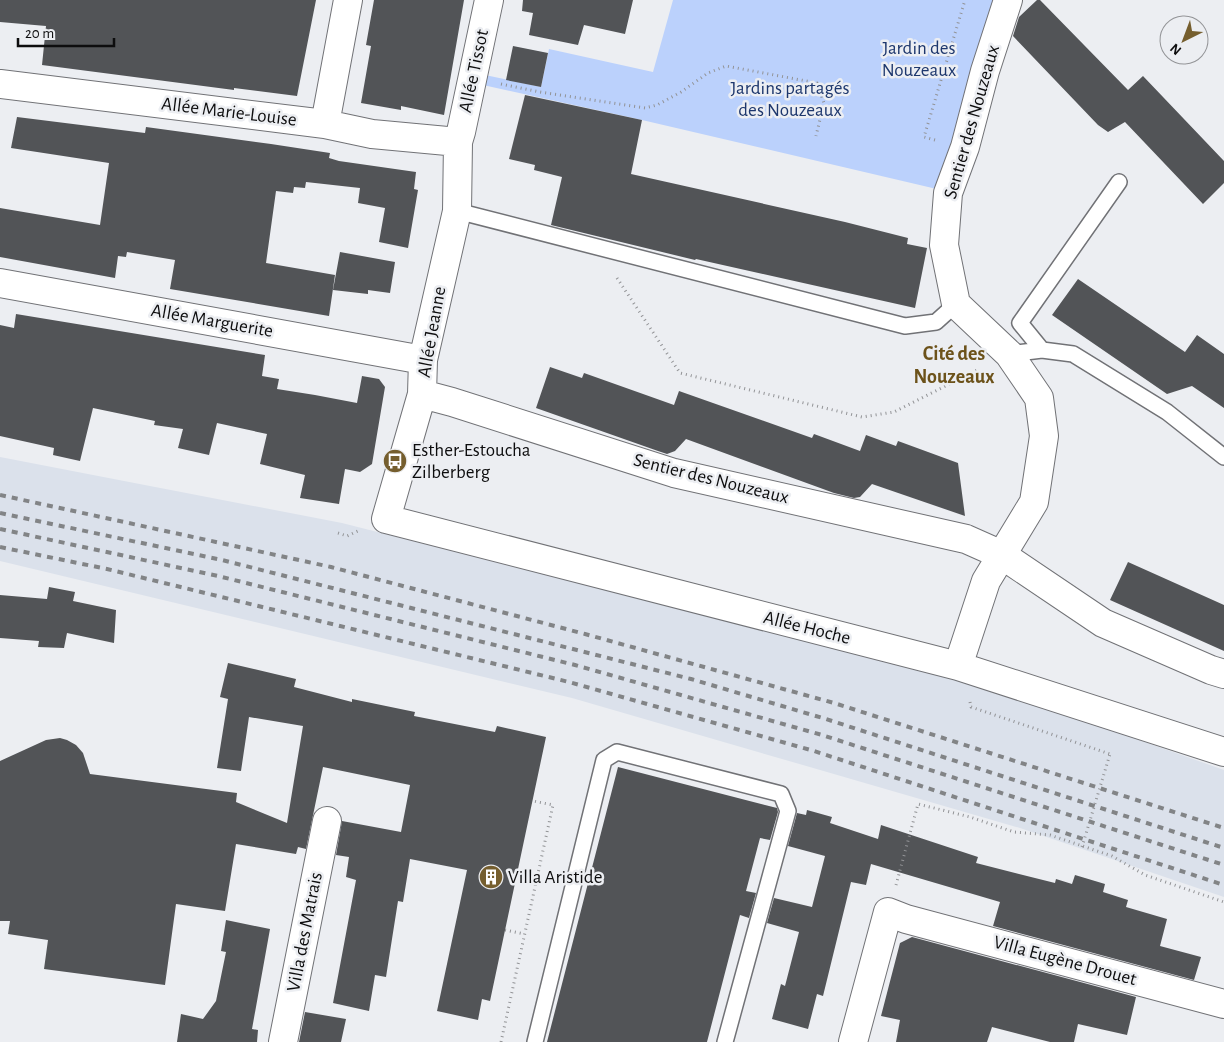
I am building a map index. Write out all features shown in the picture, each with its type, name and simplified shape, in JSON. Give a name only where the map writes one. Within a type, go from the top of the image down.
[{"type":"street","points":[[325,124],[348,0]]},
{"type":"street","name":"Allée Tissot","points":[[458,142],[490,0]]},
{"type":"street","name":"Sentier des Nouzeaux","points":[[956,304],[944,245],[948,193],[965,147],[985,71],[1008,0]]},
{"type":"street","name":"Allée Marie-Louise","points":[[0,84],[325,124],[372,134],[458,142]]},
{"type":"street","name":"Allée Jeanne","points":[[386,519],[422,394],[423,360],[457,212],[458,142]]},
{"type":"street","name":"Allée Marguerite","points":[[0,283],[423,360]]},
{"type":"street","points":[[956,304],[1009,354],[1039,398],[1044,436],[1034,502],[986,581],[958,666]]},
{"type":"street","name":"Sentier des Nouzeaux","points":[[422,394],[674,473],[966,539],[1002,555],[1104,623],[1224,674]]},
{"type":"street","name":"Allée Hoche","points":[[386,519],[958,666],[1224,752]]},
{"type":"street","name":"Villa des Matrais","points":[[283,1042],[327,821]]},
{"type":"street","points":[[853,1042],[897,916]]},
{"type":"street","name":"Villa Eugène Drouet","points":[[897,916],[1224,1004]]},
{"type":"lane","points":[[1042,350],[1020,323],[1119,182]]},
{"type":"lane","points":[[457,212],[905,326],[936,322],[956,304]]},
{"type":"lane","points":[[1009,354],[1042,350],[1074,354],[1167,412],[1224,457]]},
{"type":"lane","points":[[535,1042],[604,760],[617,752],[781,794],[788,812],[725,1042]]},
{"type":"path","points":[[965,0],[924,137],[965,147]]},
{"type":"path","points":[[473,77],[540,92],[644,108],[657,105],[681,92],[708,73],[726,66],[817,83],[824,103],[816,136]]},
{"type":"path","points":[[596,247],[680,373],[862,417],[894,412],[1009,354]]},
{"type":"path","points":[[338,533],[347,536]]},
{"type":"path","points":[[1053,735],[1110,754],[1082,847]]},
{"type":"path","points":[[501,1042],[553,805],[533,801]]},
{"type":"path","points":[[897,916],[918,804],[970,817],[1014,832],[1050,836],[1112,856],[1145,875],[1224,902]]},
{"type":"path","points":[[505,930],[524,934]]},
{"type":"shaded area","points":[[0,457],[342,523],[992,688],[1224,770],[1224,897],[1020,828],[572,698],[0,561]]},
{"type":"green space","points":[[673,0],[996,0],[941,190],[483,85],[485,75],[541,87],[549,49],[653,72]]},
{"type":"building","points":[[0,0],[316,0],[297,96],[234,88],[234,90],[42,65],[46,26],[0,22]]},
{"type":"building","points":[[374,0],[464,0],[444,115],[401,106],[401,110],[361,103],[371,46],[366,45]]},
{"type":"building","points":[[523,0],[633,0],[625,34],[584,25],[578,45],[529,35],[533,13],[522,11]]},
{"type":"building","points":[[1037,0],[1040,0],[1128,90],[1143,76],[1224,161],[1224,183],[1203,204],[1125,122],[1108,132],[1098,125],[1013,36],[1019,17]]},
{"type":"building","points":[[513,46],[548,53],[541,87],[506,80]]},
{"type":"building","points":[[525,95],[642,120],[631,174],[845,222],[908,238],[907,244],[927,248],[915,308],[695,260],[551,225],[562,177],[534,170],[535,165],[509,159]]},
{"type":"building","points":[[17,117],[145,133],[146,127],[271,144],[330,153],[329,158],[339,161],[416,172],[414,189],[418,190],[408,248],[379,242],[385,208],[358,203],[360,188],[306,182],[305,188],[294,187],[293,193],[276,191],[266,263],[335,275],[329,316],[170,289],[175,260],[127,252],[126,257],[118,256],[115,278],[0,257],[0,208],[100,225],[109,163],[11,148]]},
{"type":"building","points":[[340,252],[395,262],[390,293],[368,290],[368,294],[333,290]]},
{"type":"building","points":[[1078,279],[1185,352],[1197,335],[1224,354],[1224,408],[1192,386],[1167,394],[1052,315]]},
{"type":"building","points":[[16,314],[265,355],[262,376],[279,379],[277,389],[357,403],[362,376],[379,379],[385,387],[372,464],[360,472],[345,469],[339,504],[300,498],[305,475],[260,464],[267,434],[217,423],[209,455],[178,448],[183,429],[154,425],[155,421],[93,408],[80,461],[53,455],[54,448],[0,436],[0,325],[14,328]]},
{"type":"building","points":[[550,367],[582,378],[584,373],[674,405],[679,391],[812,438],[814,434],[860,451],[866,435],[896,446],[898,441],[958,463],[965,516],[872,484],[860,497],[854,498],[834,493],[686,439],[675,451],[667,454],[536,408]]},
{"type":"building","points":[[1128,562],[1224,605],[1224,651],[1110,600]]},
{"type":"building","points":[[49,587],[75,592],[73,601],[116,610],[114,643],[67,633],[64,648],[38,647],[39,641],[0,638],[0,595],[47,599]]},
{"type":"building","points":[[228,663],[296,679],[294,687],[352,702],[352,699],[415,712],[414,716],[495,732],[497,726],[546,737],[490,1001],[482,999],[478,1020],[437,1011],[467,870],[410,859],[403,902],[398,901],[386,977],[375,975],[369,1011],[333,1003],[356,880],[346,877],[349,857],[336,855],[342,821],[401,832],[410,785],[323,767],[306,849],[298,847],[296,854],[236,844],[225,911],[176,904],[165,985],[44,969],[48,940],[8,934],[10,921],[0,921],[0,761],[46,740],[60,738],[76,745],[83,753],[90,774],[237,793],[236,802],[287,823],[303,726],[249,717],[241,771],[217,768],[228,699],[220,697]]},
{"type":"building","points":[[618,767],[777,808],[778,812],[770,840],[760,838],[746,891],[756,893],[749,918],[740,915],[707,1042],[547,1042]]},
{"type":"building","points":[[807,810],[832,817],[830,823],[878,839],[881,825],[978,857],[976,863],[1055,883],[1056,879],[1072,884],[1075,875],[1105,884],[1103,892],[1128,900],[1126,907],[1167,919],[1160,946],[1201,957],[1194,980],[993,926],[1000,902],[871,864],[866,885],[851,882],[823,996],[817,994],[808,1029],[772,1019],[781,984],[785,986],[799,932],[767,923],[774,898],[812,907],[825,856],[788,846],[797,813],[806,815]]},
{"type":"building","points":[[226,920],[270,929],[252,1029],[258,1030],[257,1042],[177,1042],[181,1014],[203,1019],[216,1001],[226,952],[221,951]]},
{"type":"building","points":[[912,937],[1136,997],[1127,1035],[1078,1024],[1074,1042],[1050,1042],[992,1027],[987,1042],[896,1042],[900,1020],[881,1016],[900,943]]},
{"type":"building","points":[[305,1012],[346,1019],[341,1042],[299,1042]]},
{"type":"railway","points":[[0,495],[331,567],[585,634],[834,703],[1224,828]]},
{"type":"railway","points":[[0,513],[222,560],[691,679],[826,719],[1224,848]]},
{"type":"railway","points":[[0,529],[218,576],[575,665],[822,735],[1224,865]]},
{"type":"railway","points":[[0,547],[107,569],[569,682],[814,751],[1224,885]]},
{"type":"place","name":"Esther-Estoucha Zilberberg","points":[[395,461]]},
{"type":"place","name":"Villa Aristide","points":[[491,877]]},
{"type":"district","name":"Cité des Nouzeaux","points":[[954,366]]},
{"type":"park label","name":"Jardin des Nouzeaux","points":[[919,59]]},
{"type":"park label","name":"Jardins partagés des Nouzeaux","points":[[790,99]]}]
